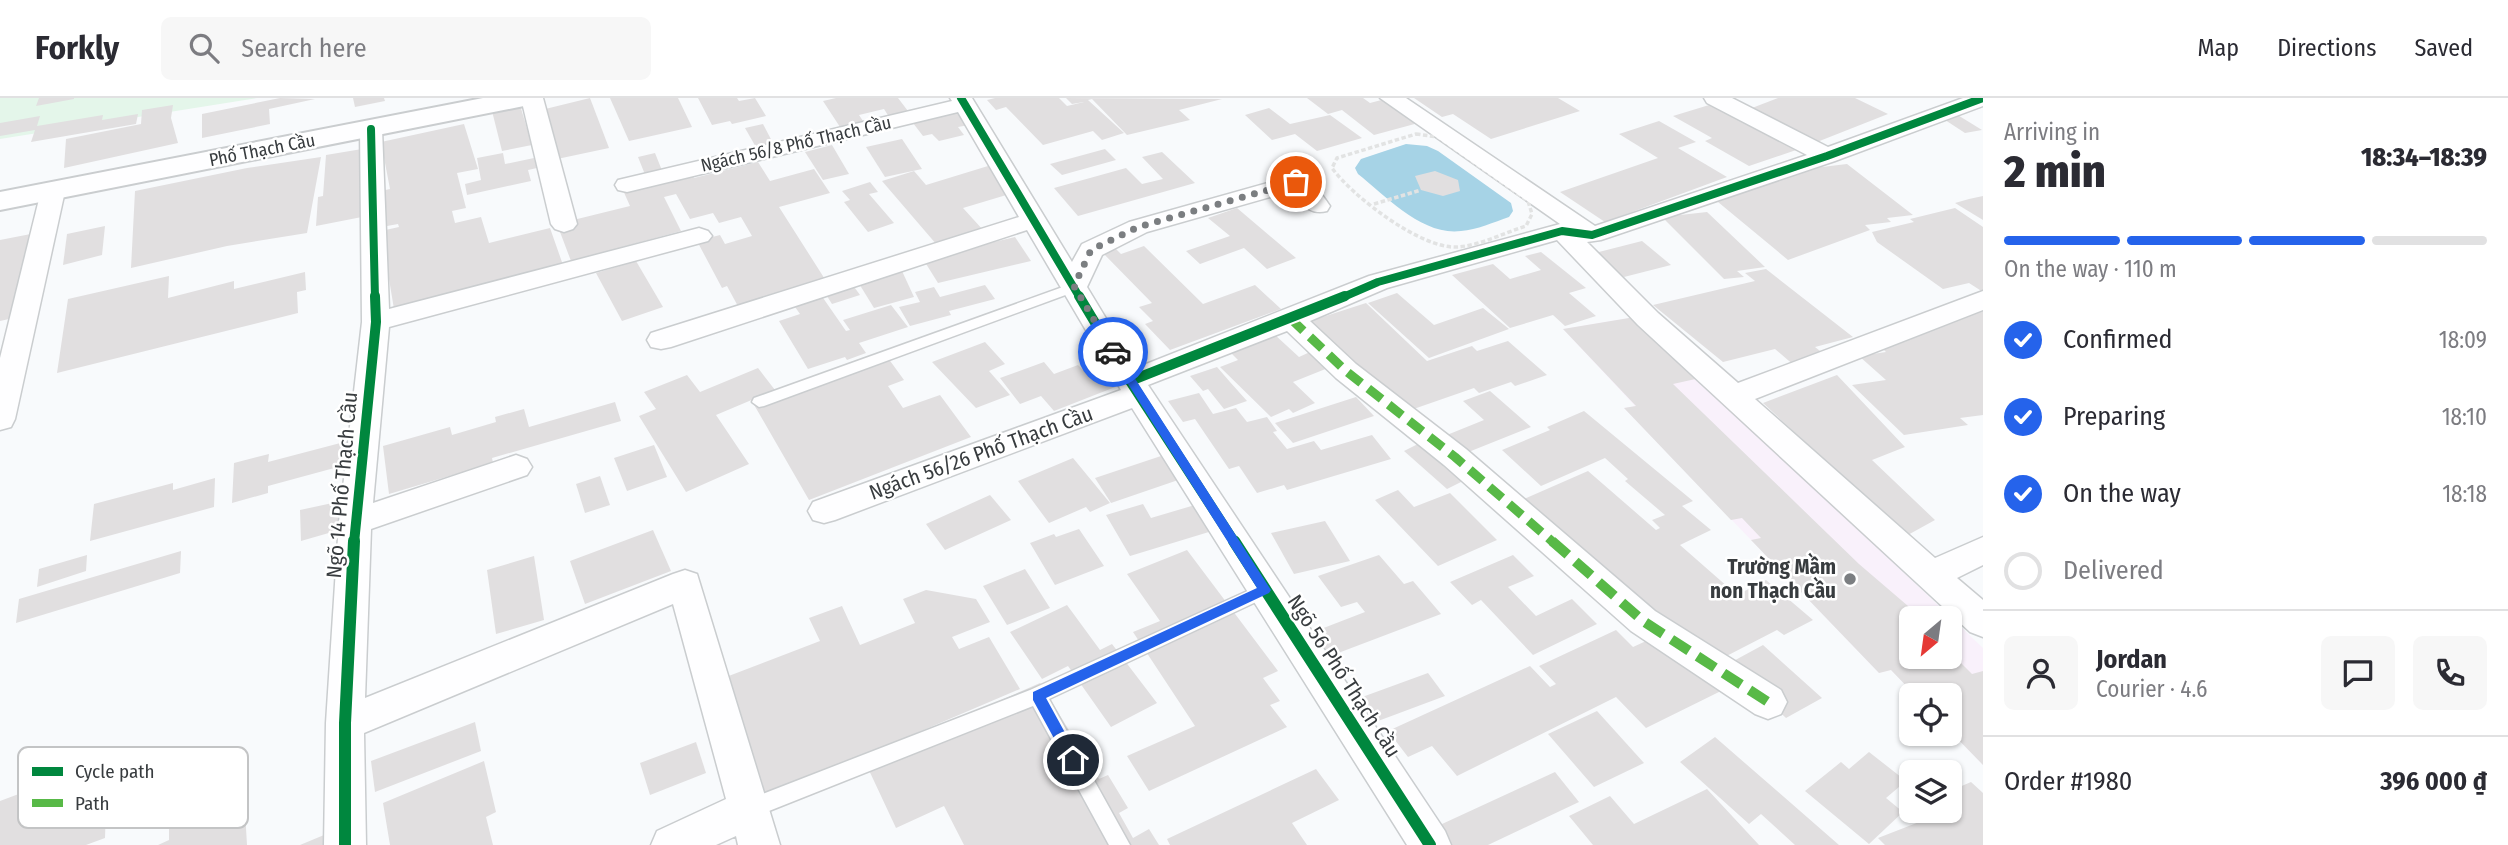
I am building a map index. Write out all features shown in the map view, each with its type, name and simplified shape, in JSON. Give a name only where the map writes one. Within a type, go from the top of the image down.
[{"type":"street","name":"Phố Thạch Cầu","points":[[0,201],[524,98]]},
{"type":"street","points":[[532,98],[564,224]]},
{"type":"street","points":[[1391,98],[1592,235]]},
{"type":"street","points":[[1715,98],[1827,156]]},
{"type":"street","points":[[1562,231],[1592,235],[1827,156],[1983,98]]},
{"type":"street","name":"Ngách 56/8 Phố Thạch Cầu","points":[[627,185],[963,101]]},
{"type":"street","name":"Ngõ 56 Phố Thạch Cầu","points":[[963,101],[1134,387],[1430,845]]},
{"type":"street","name":"Ngõ 14 Phố Thạch Cầu","points":[[345,845],[345,723],[355,523],[376,323],[371,129]]},
{"type":"street","points":[[1074,286],[1091,250],[1138,227],[1296,182],[1318,206]]},
{"type":"street","points":[[0,419],[53,191]]},
{"type":"street","points":[[661,340],[1034,220]]},
{"type":"street","points":[[1562,231],[1648,319],[1983,622]]},
{"type":"street","name":"Ngách 56/26 Phố Thạch Cầu","points":[[824,511],[1134,387],[1378,282],[1562,231]]},
{"type":"street","points":[[376,323],[699,236]]},
{"type":"street","points":[[1734,396],[1983,300]]},
{"type":"street","points":[[1291,319],[1346,371],[1455,457],[1643,621],[1768,702]]},
{"type":"street","points":[[355,523],[516,467]]},
{"type":"street","points":[[1933,574],[1983,550]]},
{"type":"street","points":[[345,723],[685,584],[754,827],[672,845]]},
{"type":"lane","points":[[759,402],[1074,286]]},
{"type":"lane","points":[[754,827],[1265,590]]},
{"type":"lane","points":[[1037,696],[1120,845]]},
{"type":"path","points":[[1416,134],[1425,134],[1438,138],[1497,178],[1528,201],[1532,211],[1531,220],[1525,226],[1457,247],[1442,246],[1416,236],[1373,204],[1337,175],[1332,168],[1333,162],[1337,158],[1416,134]]},
{"type":"path","points":[[1373,204],[1421,190]]},
{"type":"shaded area","name":"Trường Mầm non Thạch Cầu","points":[[1635,317],[1939,606],[1899,606],[1899,669],[1962,669],[1962,628],[1983,648],[1983,765],[1962,743],[1962,683],[1903,683],[1891,670],[1879,673],[1624,408],[1635,406],[1563,329]]},
{"type":"green space","points":[[0,98],[257,98],[0,139]]},
{"type":"water","points":[[1406,144],[1427,146],[1438,151],[1511,203],[1513,211],[1509,217],[1467,230],[1447,231],[1432,227],[1405,213],[1358,174],[1355,168],[1361,159]]},
{"type":"building","points":[[39,98],[74,98],[74,99],[36,106]]},
{"type":"building","points":[[280,98],[315,99],[269,109],[270,124],[202,138],[202,114]]},
{"type":"building","points":[[353,98],[384,98],[385,101],[355,107]]},
{"type":"building","points":[[590,98],[609,148],[543,162],[529,113]]},
{"type":"building","points":[[610,98],[678,98],[692,127],[629,141]]},
{"type":"building","points":[[698,98],[737,98],[739,101],[755,98],[766,116],[732,124],[730,121],[712,125]]},
{"type":"building","points":[[836,98],[898,98],[911,115],[891,120],[884,109],[859,115],[863,121],[840,127],[823,101]]},
{"type":"building","points":[[1059,98],[1067,106],[1084,102],[1072,104],[1066,98],[1222,99],[1179,110],[1190,120],[1127,135],[1092,99],[1088,100],[1124,133],[1102,140],[1093,131],[1043,145],[1006,107],[996,110],[987,100]]},
{"type":"building","points":[[1307,98],[1363,98],[1370,103],[1389,98],[1422,122],[1374,135],[1342,110],[1328,114]]},
{"type":"building","points":[[1414,98],[1558,98],[1580,111],[1491,139],[1453,114],[1442,117]]},
{"type":"building","points":[[1778,98],[1855,98],[1888,114],[1817,142],[1752,108]]},
{"type":"building","points":[[1719,102],[1802,148],[1749,166],[1705,141],[1712,138],[1673,116]]},
{"type":"building","points":[[173,105],[171,118],[178,143],[64,168],[66,139],[141,124],[142,110]]},
{"type":"building","points":[[520,105],[532,145],[502,151],[492,111]]},
{"type":"building","points":[[1269,108],[1290,124],[1330,115],[1362,138],[1317,151],[1295,134],[1272,140],[1245,115]]},
{"type":"building","points":[[963,111],[974,124],[958,127],[964,135],[939,141],[932,134],[923,136],[913,123]]},
{"type":"building","points":[[138,114],[136,124],[31,142],[35,130],[0,136],[0,123],[40,116],[37,126],[103,115],[102,120]]},
{"type":"building","points":[[1956,114],[1982,130],[1965,133],[1939,116]]},
{"type":"building","points":[[1659,121],[1696,142],[1678,148],[1727,177],[1605,222],[1560,192],[1658,158],[1619,134]]},
{"type":"building","points":[[464,124],[478,169],[457,173],[466,208],[452,211],[455,223],[481,217],[489,243],[550,228],[563,265],[394,309],[381,231],[399,227],[398,224],[387,226],[381,191],[390,189],[381,142]]},
{"type":"building","points":[[763,124],[774,145],[757,149],[745,128]]},
{"type":"building","points":[[902,139],[922,169],[885,177],[866,147]]},
{"type":"building","points":[[832,145],[849,174],[823,180],[805,152]]},
{"type":"building","points":[[368,148],[367,216],[316,226],[318,197],[323,196],[326,155]]},
{"type":"building","points":[[1105,149],[1116,160],[1062,175],[1050,164]]},
{"type":"building","points":[[1162,152],[1195,183],[1078,216],[1054,188],[1126,168],[1142,184],[1163,179],[1142,157]]},
{"type":"building","points":[[503,153],[505,164],[534,158],[537,168],[528,170],[531,181],[467,195],[465,184],[481,180],[477,158]]},
{"type":"building","points":[[655,153],[663,173],[646,177],[638,157]]},
{"type":"building","points":[[321,157],[307,233],[227,246],[131,268],[135,191],[247,168]]},
{"type":"building","points":[[758,162],[770,181],[814,169],[830,193],[779,207],[828,284],[740,310],[727,286],[722,288],[697,241],[720,235],[725,244],[752,236],[741,217],[719,223],[713,213],[690,219],[676,194],[664,197],[681,231],[571,261],[557,224],[630,206],[622,188],[690,171],[694,178]]},
{"type":"building","points":[[1847,164],[1913,215],[1887,218],[1891,222],[1865,225],[1870,230],[1788,260],[1718,202],[1797,170]]},
{"type":"building","points":[[988,166],[1013,193],[963,208],[983,230],[937,245],[882,181],[914,171],[926,185]]},
{"type":"building","points":[[1435,171],[1458,180],[1460,191],[1443,196],[1421,190],[1415,176]]},
{"type":"building","points":[[870,182],[878,192],[869,194],[894,223],[868,232],[844,202],[850,200],[842,191]]},
{"type":"building","points":[[1983,196],[1983,220],[1955,203],[1969,199]]},
{"type":"building","points":[[1237,208],[1296,258],[1267,269],[1244,248],[1200,264],[1186,251],[1230,236],[1208,218]]},
{"type":"building","points":[[1955,208],[1983,227],[1983,292],[1969,283],[1943,289],[1877,242],[1872,232]]},
{"type":"building","points":[[1707,212],[1765,267],[1737,271],[1744,277],[1724,279],[1662,217]]},
{"type":"building","points":[[105,226],[102,255],[63,265],[67,234]]},
{"type":"building","points":[[41,232],[18,317],[0,321],[0,240]]},
{"type":"building","points":[[1015,237],[1031,261],[938,283],[923,259]]},
{"type":"building","points":[[1642,241],[1671,265],[1624,277],[1595,253]]},
{"type":"building","points":[[1112,245],[1121,254],[1144,246],[1203,304],[1255,285],[1281,309],[1170,350],[1145,324],[1153,321],[1139,307],[1152,303],[1100,250]]},
{"type":"building","points":[[1541,252],[1586,288],[1569,293],[1596,316],[1565,326],[1553,315],[1510,328],[1452,275],[1493,264],[1510,279],[1541,270],[1525,256]]},
{"type":"building","points":[[636,261],[663,307],[622,321],[596,273]]},
{"type":"building","points":[[1766,269],[1853,337],[1815,347],[1829,358],[1796,367],[1775,349],[1723,362],[1653,305],[1755,281],[1745,273]]},
{"type":"building","points":[[902,271],[914,297],[874,308],[858,282]]},
{"type":"building","points":[[305,272],[306,290],[297,292],[298,313],[57,373],[68,299],[169,276],[168,298],[234,281],[234,289]]},
{"type":"building","points":[[852,284],[860,295],[832,304],[825,293]]},
{"type":"building","points":[[985,285],[995,299],[949,311],[951,315],[910,326],[899,307],[920,302],[915,292],[934,287],[940,297]]},
{"type":"building","points":[[1397,293],[1434,325],[1483,308],[1509,329],[1429,358],[1368,303]]},
{"type":"building","points":[[821,295],[846,331],[850,330],[843,320],[891,305],[908,327],[859,343],[866,353],[808,369],[779,321],[800,314],[793,304]]},
{"type":"building","points":[[1366,303],[1427,361],[1472,346],[1477,351],[1508,341],[1547,375],[1515,386],[1511,382],[1479,393],[1474,388],[1405,412],[1301,324]]},
{"type":"building","points":[[1983,304],[1983,415],[1960,418],[1968,425],[1904,435],[1852,385],[1886,380],[1859,356],[1886,352],[1879,345],[1904,342],[1926,333],[1920,328],[1976,313],[1968,308]]},
{"type":"building","name":"Trường Mầm non Thạch Cầu","points":[[1635,317],[1700,378],[1673,384],[1859,564],[1908,606],[1899,606],[1899,669],[1962,669],[1962,664],[1972,674],[1983,671],[1983,765],[1962,743],[1962,683],[1903,683],[1891,670],[1879,673],[1751,540],[1761,538],[1742,518],[1731,520],[1624,408],[1636,406],[1563,329]]},
{"type":"building","points":[[1274,334],[1299,357],[1310,352],[1328,368],[1293,382],[1315,403],[1293,413],[1289,409],[1271,417],[1220,367],[1238,360],[1230,352]]},
{"type":"building","points":[[985,342],[1005,364],[989,371],[1010,395],[976,408],[932,362]]},
{"type":"building","points":[[888,358],[904,380],[888,386],[903,408],[940,395],[971,437],[809,500],[753,403],[869,361]]},
{"type":"building","points":[[1044,362],[1054,374],[1078,365],[1086,373],[1111,364],[1128,382],[1054,411],[1041,396],[1020,404],[1000,378]]},
{"type":"building","points":[[1217,367],[1247,401],[1224,409],[1208,389],[1203,391],[1190,376]]},
{"type":"building","points":[[758,368],[775,390],[716,415],[749,464],[686,492],[639,416],[656,409],[644,392],[687,375],[700,392]]},
{"type":"building","points":[[1837,375],[1905,447],[1872,460],[1935,520],[1906,536],[1763,403]]},
{"type":"building","points":[[1490,391],[1531,427],[1456,457],[1437,439],[1484,420],[1463,401]]},
{"type":"building","points":[[1199,393],[1213,414],[1236,408],[1247,422],[1267,417],[1277,431],[1273,432],[1287,449],[1314,441],[1321,450],[1372,435],[1391,459],[1287,490],[1284,485],[1257,493],[1239,466],[1229,469],[1195,419],[1183,422],[1168,401]]},
{"type":"building","points":[[1356,397],[1374,416],[1293,443],[1275,423]]},
{"type":"building","points":[[615,402],[621,421],[492,458],[493,463],[389,494],[383,446],[450,427],[452,435],[496,422],[495,417],[524,409],[529,427]]},
{"type":"building","points":[[1584,411],[1693,501],[1682,506],[1711,530],[1680,545],[1737,595],[1766,580],[1813,620],[1784,635],[1777,630],[1711,664],[1515,503],[1588,471],[1656,530],[1660,528],[1652,520],[1665,515],[1625,481],[1628,479],[1605,458],[1541,486],[1502,450],[1550,430],[1547,427]]},
{"type":"building","points":[[1426,440],[1469,478],[1447,489],[1404,451]]},
{"type":"building","points":[[348,441],[349,464],[268,486],[268,493],[232,503],[234,463],[269,454],[268,462]]},
{"type":"building","points":[[654,445],[667,477],[627,491],[614,458]]},
{"type":"building","points":[[1167,454],[1184,478],[1111,503],[1095,478]]},
{"type":"building","points":[[1073,458],[1110,503],[1090,512],[1086,507],[1049,523],[1018,481]]},
{"type":"building","points":[[600,476],[610,505],[585,513],[576,484]]},
{"type":"building","points":[[215,478],[214,507],[90,541],[94,504],[173,483],[173,490]]},
{"type":"building","points":[[1398,490],[1414,507],[1450,493],[1497,540],[1438,566],[1375,500]]},
{"type":"building","points":[[990,495],[1011,520],[945,550],[926,524]]},
{"type":"building","points":[[351,499],[353,526],[301,541],[300,510]]},
{"type":"building","points":[[1205,502],[1222,528],[1130,556],[1106,515],[1143,504],[1151,518]]},
{"type":"building","points":[[1325,521],[1350,561],[1294,574],[1271,533]]},
{"type":"building","points":[[1079,529],[1104,566],[1055,585],[1030,543]]},
{"type":"building","points":[[653,530],[671,571],[585,604],[570,561]]},
{"type":"building","points":[[1187,550],[1278,671],[1263,678],[1280,701],[1270,705],[1287,727],[1149,791],[1127,756],[1195,726],[1133,632],[1160,621],[1127,574]]},
{"type":"building","points":[[181,551],[180,573],[16,623],[19,599]]},
{"type":"building","points":[[87,555],[86,571],[37,587],[39,569]]},
{"type":"building","points":[[1379,555],[1404,584],[1413,581],[1441,614],[1325,658],[1308,634],[1365,612],[1357,602],[1341,607],[1318,576]]},
{"type":"building","points":[[1513,555],[1534,576],[1508,587],[1536,616],[1572,599],[1597,624],[1533,655],[1481,600],[1472,605],[1450,582]]},
{"type":"building","points":[[534,556],[544,620],[496,634],[487,570]]},
{"type":"building","points":[[1025,569],[1050,608],[1007,625],[983,586]]},
{"type":"building","points":[[926,590],[976,599],[990,622],[952,637],[959,649],[989,637],[1020,689],[757,801],[713,682],[820,641],[809,618],[842,606],[860,645],[915,623],[903,599]]},
{"type":"building","points":[[1067,605],[1100,650],[1112,644],[1157,703],[1111,727],[1068,666],[1042,679],[1010,632]]},
{"type":"building","points":[[1616,630],[1633,647],[1657,636],[1723,690],[1646,728],[1616,697],[1457,776],[1432,746],[1408,757],[1388,731],[1530,666],[1550,687],[1556,684],[1539,666]]},
{"type":"building","points":[[1763,645],[1822,698],[1786,718],[1728,664]]},
{"type":"building","points":[[1428,673],[1445,696],[1370,724],[1354,700]]},
{"type":"building","points":[[1040,683],[1099,779],[1108,775],[1128,808],[1119,813],[1133,838],[1149,829],[1159,845],[964,845],[944,806],[896,828],[867,766],[911,740]]},
{"type":"building","points":[[1597,711],[1644,763],[1594,787],[1548,734]]},
{"type":"building","points":[[475,722],[481,751],[375,792],[371,761]]},
{"type":"building","points":[[1715,737],[1839,845],[1795,845],[1761,814],[1749,824],[1680,762]]},
{"type":"building","points":[[696,742],[706,773],[650,795],[640,763]]},
{"type":"building","points":[[1869,752],[1899,776],[1899,787],[1886,798],[1899,809],[1899,816],[1869,844],[1805,791],[1841,762],[1849,769]]},
{"type":"building","points":[[484,761],[496,812],[486,817],[493,845],[390,845],[383,803]]},
{"type":"building","points":[[1316,769],[1339,800],[1292,823],[1307,845],[1170,845],[1167,839]]},
{"type":"building","points":[[1555,772],[1579,802],[1488,845],[1440,845],[1429,830]]},
{"type":"building","points":[[1971,782],[1983,793],[1983,845],[1885,845],[1878,838],[1917,823],[1962,823],[1962,786]]},
{"type":"building","points":[[1707,789],[1759,845],[1593,845],[1569,816],[1610,796],[1634,824]]},
{"type":"building","points":[[18,794],[18,828],[105,828],[105,838],[86,845],[0,845],[0,801]]},
{"type":"building","points":[[169,828],[246,828],[247,845],[158,845],[169,840]]},
{"type":"building","points":[[324,835],[325,845],[300,845]]},
{"type":"marked path","points":[[1291,319],[1346,371],[1455,457],[1643,621],[1768,702]]},
{"type":"cycle path","points":[[961,98],[1130,381],[1430,845]]},
{"type":"cycle path","points":[[1130,381],[1291,319],[1378,282],[1562,231],[1592,235],[1827,156],[1983,98]]},
{"type":"cycle path","points":[[345,845],[345,723],[355,522],[376,322],[371,129]]},
{"type":"way so far","points":[[1113,352],[1074,286],[1091,250],[1138,227],[1296,182]]},
{"type":"place","name":"Trường Mầm non Thạch Cầu","points":[[1850,579]]},
{"type":"route","points":[[1073,760],[1037,696],[1265,590],[1113,352]]}]
